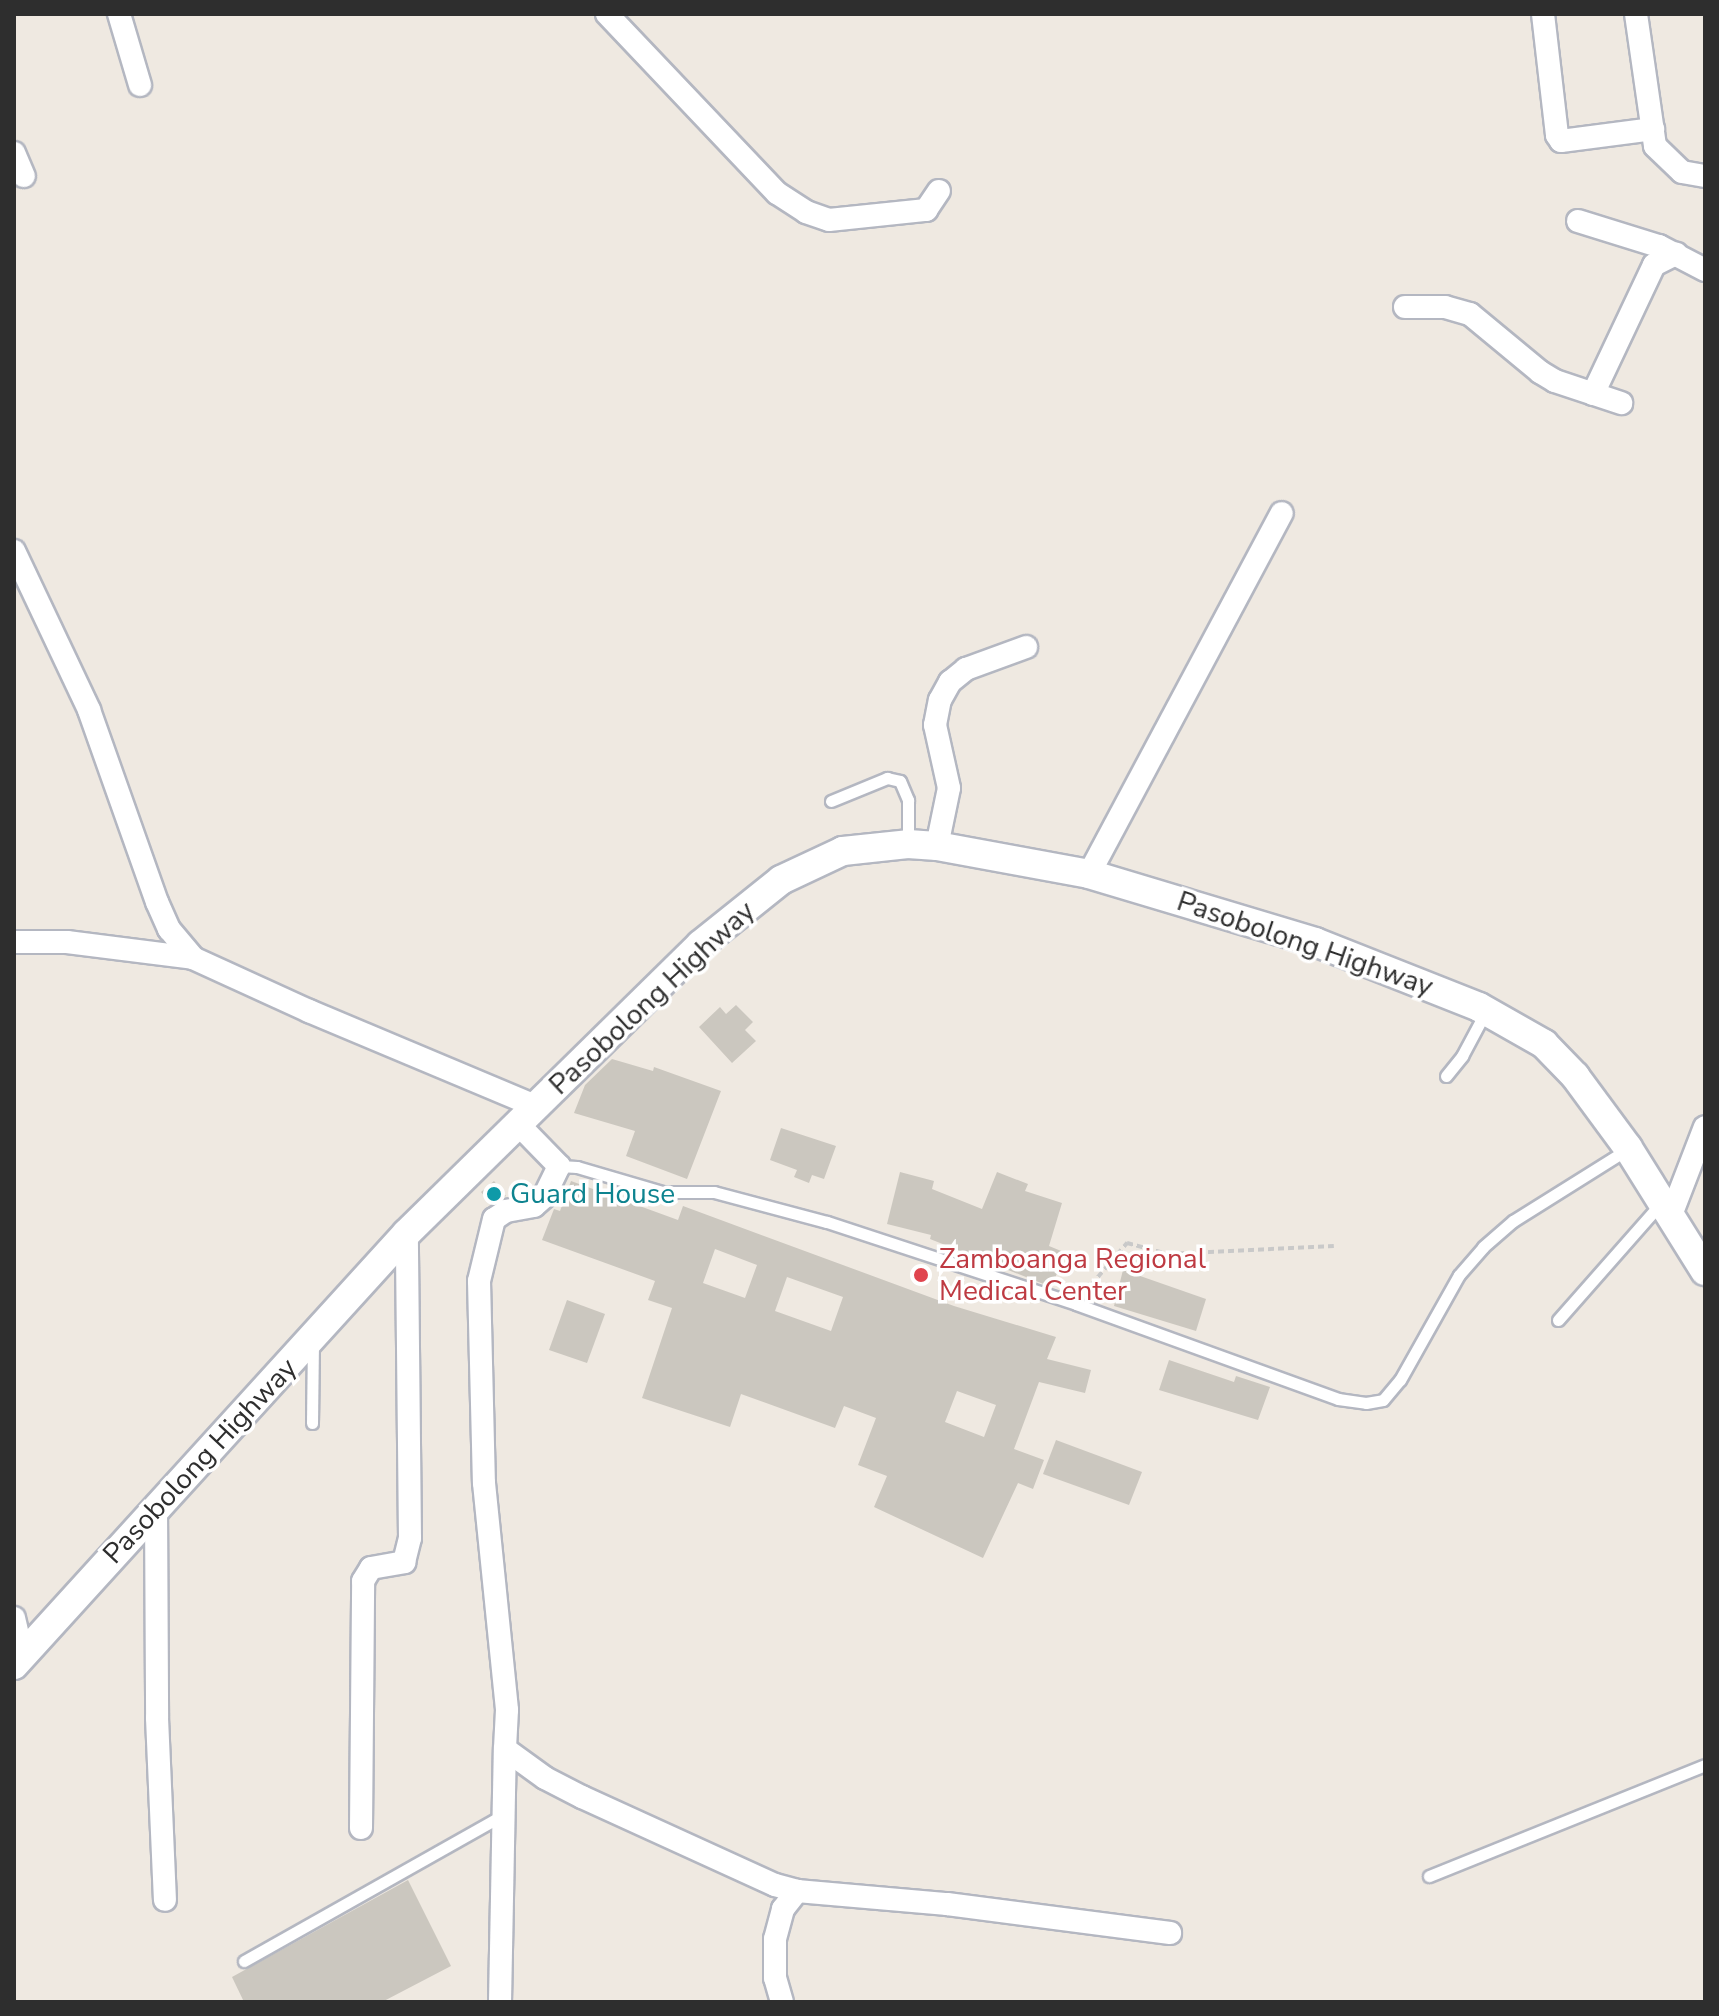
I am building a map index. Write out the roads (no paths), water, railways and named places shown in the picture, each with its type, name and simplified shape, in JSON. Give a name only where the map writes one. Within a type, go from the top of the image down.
[{"type":"street","points":[[119,14],[140,85]]},
{"type":"street","points":[[607,14],[777,193],[806,212],[829,220],[926,210],[932,206],[939,191]]},
{"type":"street","points":[[1543,14],[1557,135],[1561,141],[1653,129]]},
{"type":"street","points":[[1636,14],[1655,146],[1668,162],[1692,176],[1705,176]]},
{"type":"street","points":[[14,153],[24,176]]},
{"type":"street","points":[[1578,221],[1640,239],[1705,270]]},
{"type":"street","points":[[1593,394],[1646,278],[1654,265],[1676,254]]},
{"type":"street","points":[[1405,307],[1445,307],[1470,314],[1540,372],[1621,403]]},
{"type":"street","points":[[1089,874],[1282,513]]},
{"type":"street","points":[[14,551],[89,710],[157,902],[169,929],[193,958]]},
{"type":"street","points":[[937,846],[949,788],[935,725],[940,700],[950,682],[966,669],[1026,647]]},
{"type":"street","name":"Pasobolong Highway","points":[[18,1660],[156,1505],[313,1340],[407,1233],[700,945],[781,880],[843,851],[908,844],[937,846],[1089,874],[1315,942],[1486,1011],[1544,1044],[1575,1076],[1628,1148],[1705,1271]]},
{"type":"street","points":[[14,942],[67,942],[193,958],[528,1115],[559,1166],[544,1197],[534,1206],[506,1211],[494,1219],[479,1281],[484,1483],[507,1710],[500,2002]]},
{"type":"street","points":[[1667,1208],[1705,1127]]},
{"type":"street","points":[[361,1828],[363,1581],[371,1568],[404,1562],[410,1538],[407,1233]]},
{"type":"street","points":[[156,1505],[157,1718],[165,1900]]},
{"type":"street","points":[[14,1618],[18,1660]]},
{"type":"street","points":[[505,1749],[545,1778],[582,1797],[678,1838],[722,1863],[797,1891],[947,1904],[1170,1933]]},
{"type":"street","points":[[782,2002],[775,1978],[776,1929],[783,1909],[797,1891]]},
{"type":"lane","points":[[831,801],[887,778],[900,781],[908,800],[908,844]]},
{"type":"lane","points":[[1446,1076],[1462,1056],[1486,1011]]},
{"type":"lane","points":[[559,1166],[577,1167],[662,1192],[714,1192],[827,1222],[1076,1304],[1338,1399],[1366,1403],[1383,1400],[1400,1380],[1459,1275],[1483,1247],[1513,1221],[1628,1148]]},
{"type":"lane","points":[[1558,1320],[1667,1208]]},
{"type":"lane","points":[[312,1423],[313,1340]]},
{"type":"lane","points":[[1429,1876],[1705,1765]]},
{"type":"lane","points":[[244,1961],[504,1815]]},
{"type":"place","name":"Guard House","points":[[494,1194]]},
{"type":"place","name":"Zamboanga Regional Medical Center","points":[[921,1275]]}]
